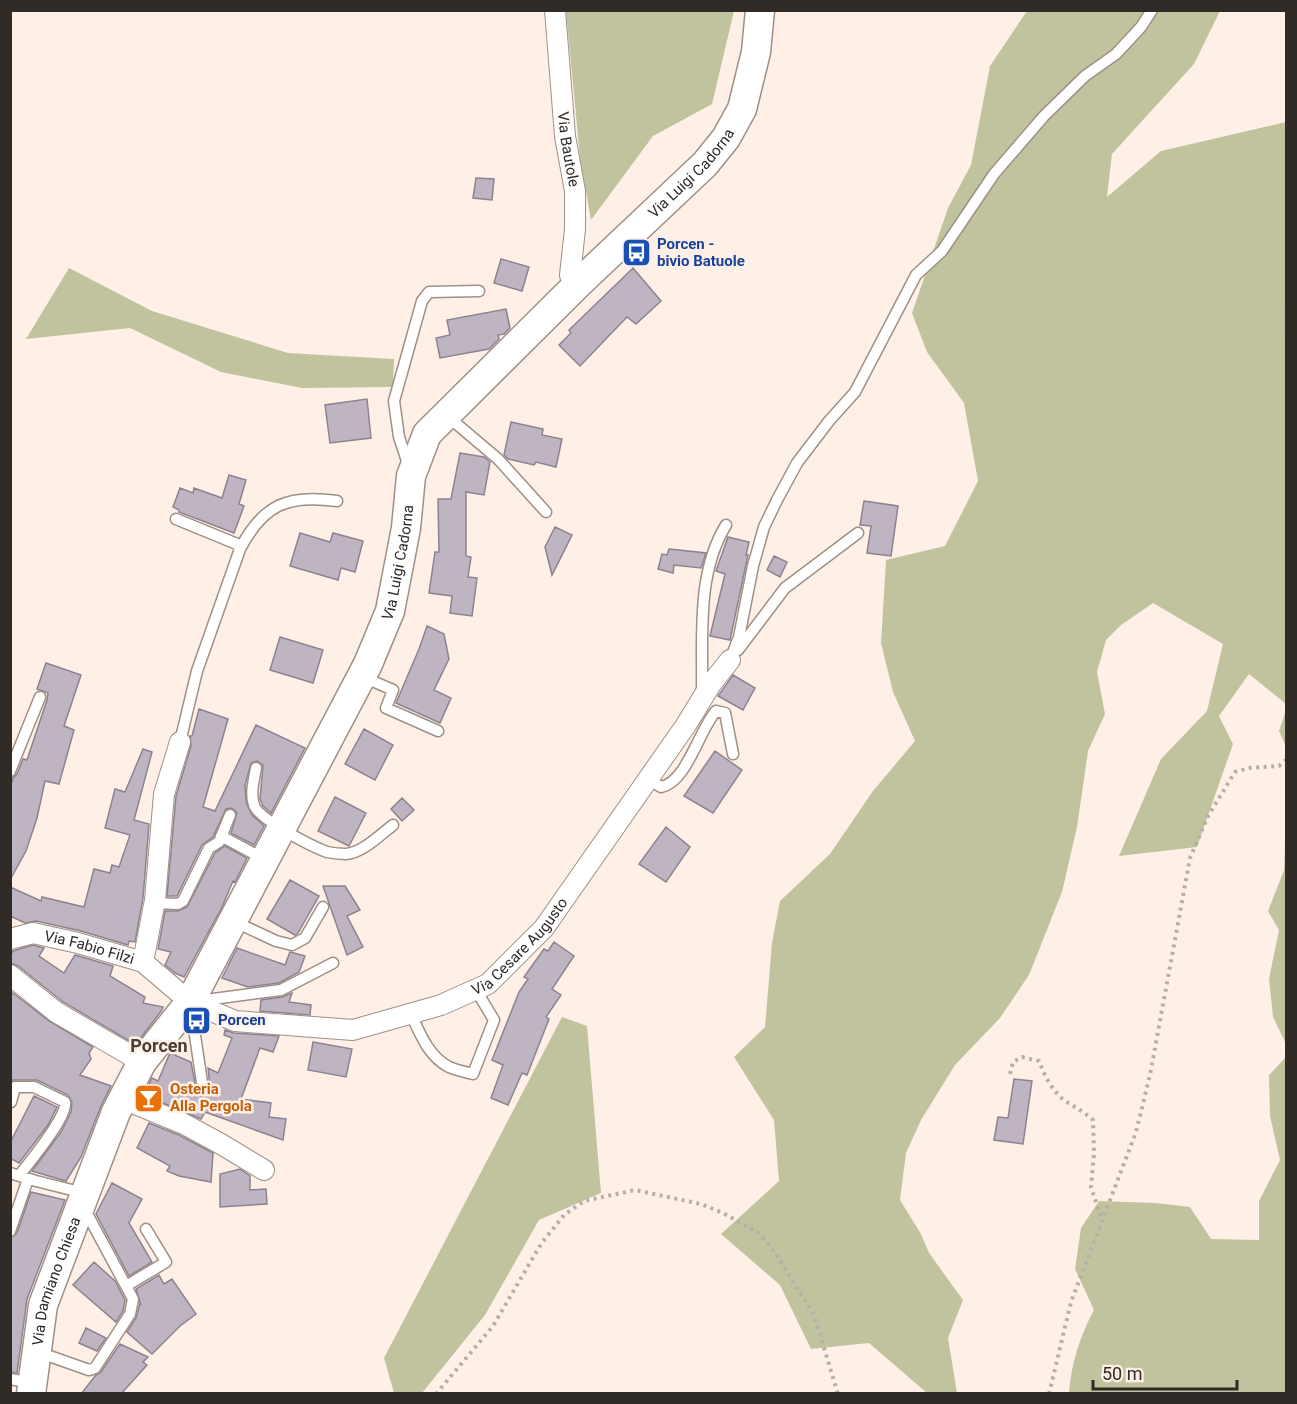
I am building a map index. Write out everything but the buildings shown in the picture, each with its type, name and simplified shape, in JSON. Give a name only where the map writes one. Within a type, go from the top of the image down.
[{"type":"street","name":"Via Bautole","points":[[555,10],[566,136],[575,191],[575,229],[570,275],[579,283]]},
{"type":"street","name":"Via Luigi Cadorna","points":[[86,1189],[123,1099],[142,1062],[190,1002],[361,676],[390,611],[406,528],[411,476],[427,434],[579,283],[705,164],[726,138],[742,108],[756,52],[760,10]]},
{"type":"street","name":"Via Cesare Augusto","points":[[190,1002],[236,1021],[353,1030],[441,1005],[488,984],[544,928],[730,660]]},
{"type":"street","points":[[143,962],[155,903],[164,794],[180,742]]},
{"type":"street","name":"Via Fabio Filzi","points":[[10,939],[33,933],[78,943],[143,962],[190,1002]]},
{"type":"street","points":[[12,979],[56,1012],[142,1062]]},
{"type":"street","points":[[123,1099],[184,1124],[264,1170]]},
{"type":"street","name":"Via Damiano Chiesa","points":[[25,1385],[37,1352],[43,1305],[86,1189]]},
{"type":"lane","points":[[730,660],[739,637],[753,566],[764,527],[777,500],[797,463],[855,392],[916,275],[942,251],[994,174],[1044,116],[1085,76],[1116,54],[1141,27],[1152,10]]},
{"type":"lane","points":[[411,476],[399,437],[394,401],[422,301],[429,292],[480,291]]},
{"type":"lane","points":[[446,415],[498,459],[546,512]]},
{"type":"lane","points":[[180,742],[197,671],[240,549],[251,530],[265,514],[286,501],[319,498],[337,501]]},
{"type":"lane","points":[[176,519],[237,544],[240,549]]},
{"type":"lane","points":[[701,700],[703,603],[716,542],[726,525]]},
{"type":"lane","points":[[730,660],[785,588],[858,533]]},
{"type":"lane","points":[[361,676],[393,690],[386,708],[438,731]]},
{"type":"lane","points":[[10,771],[40,697]]},
{"type":"lane","points":[[648,779],[661,787],[668,786],[683,769],[708,720],[716,711],[725,713],[733,754]]},
{"type":"lane","points":[[256,768],[252,792],[254,807],[264,818],[281,829],[328,852],[345,854],[356,852],[393,825]]},
{"type":"lane","points":[[155,903],[178,904],[183,901],[209,848],[219,842],[230,815]]},
{"type":"lane","points":[[221,836],[265,860]]},
{"type":"lane","points":[[232,921],[276,941],[292,945],[305,938],[322,907]]},
{"type":"lane","points":[[203,1089],[190,1002],[281,990],[333,963]]},
{"type":"lane","points":[[411,1014],[433,1055],[449,1067],[472,1074],[494,1020],[476,990]]},
{"type":"lane","points":[[10,1231],[19,1176],[65,1107],[65,1102],[34,1087],[15,1087],[11,1102]]},
{"type":"lane","points":[[19,1176],[86,1189],[133,1299],[130,1314],[95,1368],[89,1370],[37,1352]]},
{"type":"lane","points":[[126,1286],[166,1262],[146,1229]]},
{"type":"path","points":[[1287,308],[1287,338]]},
{"type":"path","points":[[1049,1394],[1071,1302],[1136,1132],[1150,1075],[1190,858],[1208,816],[1235,772],[1250,768],[1279,766],[1287,760]]},
{"type":"path","points":[[1010,1074],[1013,1062],[1022,1057],[1039,1061],[1048,1082],[1065,1100],[1081,1109],[1093,1120],[1094,1154],[1091,1186],[1102,1218]]},
{"type":"path","points":[[436,1394],[493,1326],[541,1244],[564,1215],[584,1201],[635,1190],[701,1204],[757,1232],[770,1245],[813,1315],[838,1394]]},
{"type":"green space","points":[[566,11],[734,11],[712,104],[653,136],[591,220],[580,158]]},
{"type":"green space","points":[[1027,11],[1220,11],[1194,64],[1112,154],[1107,197],[1161,151],[1286,122],[1286,704],[1249,674],[1219,716],[1233,744],[1197,847],[1119,856],[1161,759],[1207,711],[1223,644],[1153,603],[1121,625],[1106,640],[1097,672],[1105,714],[1088,751],[1077,827],[1062,892],[1029,975],[1000,1018],[955,1065],[921,1120],[906,1153],[900,1200],[921,1234],[929,1253],[963,1300],[948,1338],[957,1393],[927,1393],[869,1343],[811,1349],[780,1285],[721,1234],[779,1181],[774,1120],[734,1057],[765,1027],[772,943],[780,901],[830,854],[873,791],[915,741],[893,692],[881,643],[886,560],[945,546],[978,481],[964,403],[927,352],[912,313],[948,208],[971,165],[990,66]]},
{"type":"green space","points":[[69,268],[152,311],[288,353],[394,359],[393,387],[302,388],[221,372],[130,328],[26,339]]},
{"type":"green space","points":[[1286,710],[1286,747],[1279,731]]},
{"type":"green space","points":[[1286,819],[1286,1044],[1273,1017],[1269,979],[1279,930],[1268,911],[1284,870]]},
{"type":"green space","points":[[562,1017],[587,1026],[601,1193],[539,1220],[485,1315],[422,1393],[394,1393],[384,1358]]},
{"type":"green space","points":[[1286,1057],[1286,1393],[1069,1393],[1077,1350],[1094,1310],[1075,1269],[1081,1228],[1099,1201],[1156,1203],[1190,1207],[1211,1239],[1259,1240],[1259,1201],[1280,1160],[1270,1116],[1269,1075]]},
{"type":"place","name":"Porcen - bivio Batuole","points":[[636,253]]},
{"type":"place","name":"Porcen","points":[[197,1020]]},
{"type":"place","name":"Osteria Alla Pergola","points":[[149,1098]]},
{"type":"district","name":"Porcen","points":[[159,1046]]}]
